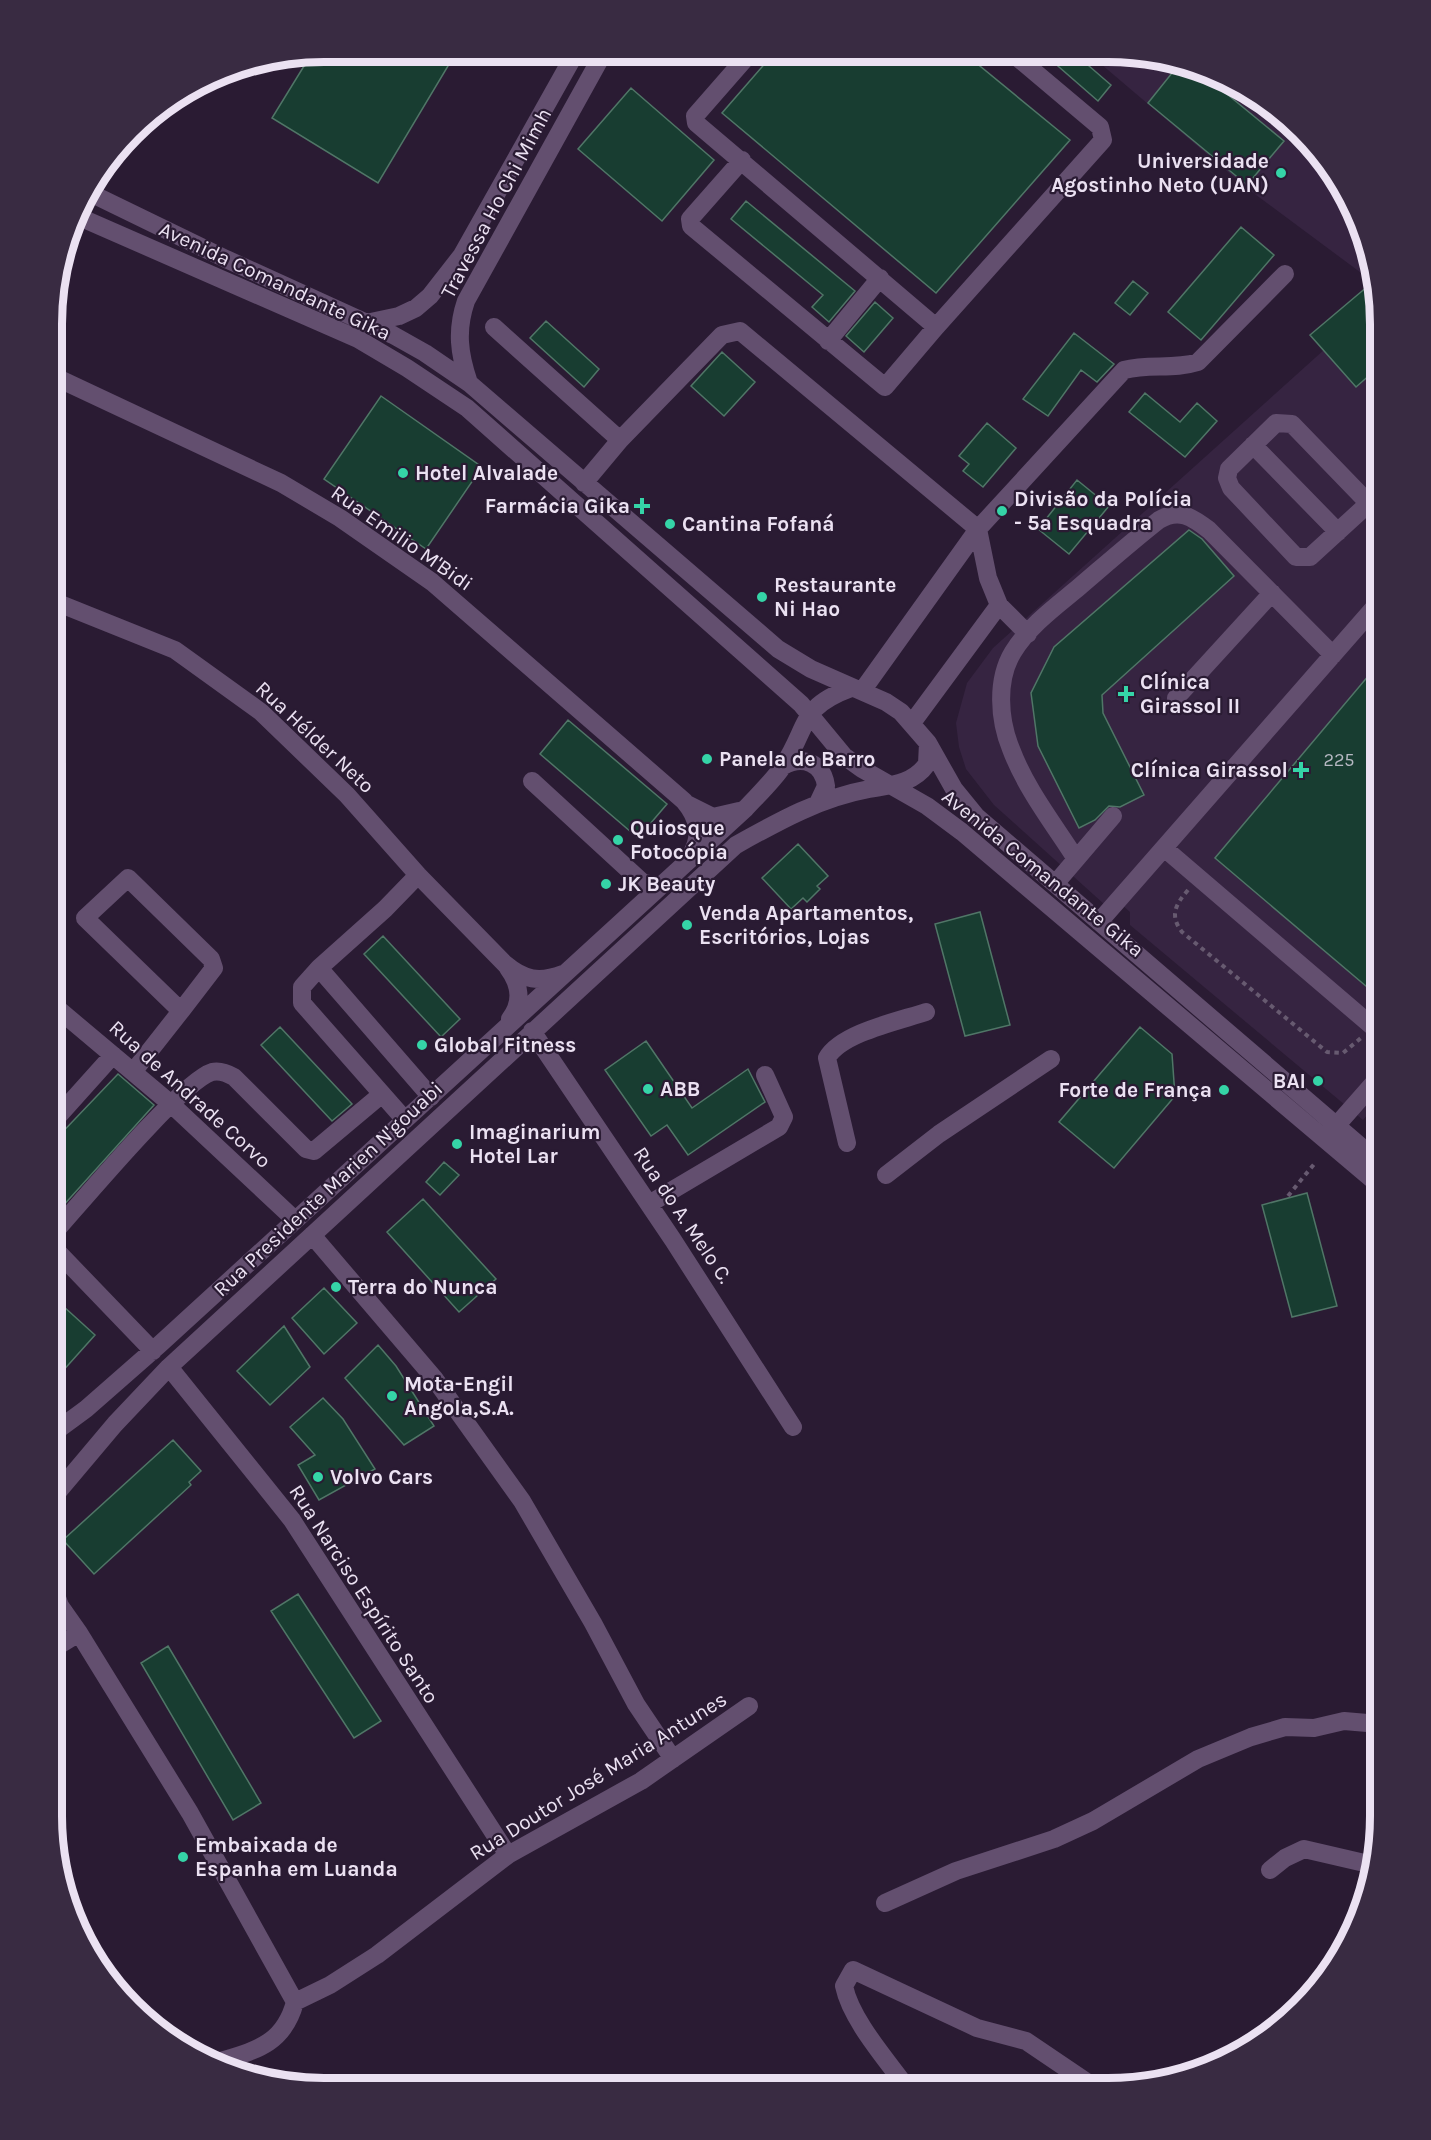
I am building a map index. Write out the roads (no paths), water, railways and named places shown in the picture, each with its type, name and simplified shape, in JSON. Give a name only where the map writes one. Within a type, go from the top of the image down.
[{"type":"street","name":"Travessa Ho Chi Mimh","points":[[366,323],[399,316],[416,308],[430,296],[449,272],[462,255],[570,62]]},
{"type":"street","name":"Travessa Ho Chi Mimh","points":[[469,383],[462,362],[458,337],[459,321],[466,301],[598,62]]},
{"type":"street","points":[[741,62],[694,119],[936,327]]},
{"type":"street","points":[[742,160],[689,223],[885,387],[1103,140],[1104,134],[1100,127],[1023,62]]},
{"type":"street","name":"Avenida Comandante Gika","points":[[95,195],[226,259],[366,323],[425,353],[469,383],[778,649],[811,669],[886,702],[912,723],[928,743],[954,789],[976,816],[1370,1155]]},
{"type":"street","name":"Avenida Comandante Gika","points":[[83,219],[358,339],[457,401],[508,443],[801,704],[844,756],[869,774],[894,785],[962,831],[1370,1178]]},
{"type":"street","points":[[532,781],[644,892],[661,886],[746,808],[783,766],[809,715],[821,701],[856,690],[978,529],[1125,370],[1142,365],[1180,368],[1198,362],[1285,274]]},
{"type":"street","points":[[828,340],[880,278]]},
{"type":"street","points":[[494,327],[620,440]]},
{"type":"street","points":[[584,483],[620,440],[722,334],[740,332],[978,529],[988,578],[999,605],[1028,634]]},
{"type":"street","name":"Rua Emilio M'Bidi","points":[[62,380],[281,483],[339,518],[432,582],[684,801],[692,810],[699,830],[694,850],[686,863]]},
{"type":"street","points":[[1370,506],[1292,424],[1276,423],[1229,469],[1227,478],[1231,488],[1296,557],[1310,557],[1338,532],[1370,512]]},
{"type":"street","points":[[1252,445],[1338,532]]},
{"type":"street","points":[[1076,859],[1026,782],[1010,748],[1005,729],[1001,690],[1013,652],[1028,634],[1043,618],[1146,531],[1167,515],[1176,513],[1187,515],[1209,530],[1333,655]]},
{"type":"street","points":[[1176,698],[1272,593]]},
{"type":"street","name":"Rua Hélder Neto","points":[[62,605],[175,650],[224,684],[290,738],[347,795],[418,875],[505,964],[515,972],[534,980],[542,981],[566,973]]},
{"type":"street","points":[[912,723],[999,605]]},
{"type":"street","points":[[1099,922],[1370,612]]},
{"type":"street","name":"Rua Presidente Marien N'gouabi","points":[[62,1487],[169,1367],[736,845],[818,803],[848,793],[894,785],[922,772],[927,764],[928,743]]},
{"type":"street","points":[[783,766],[799,760],[807,761],[821,770],[826,786],[818,803]]},
{"type":"street","points":[[684,801],[713,817],[734,814],[746,808]]},
{"type":"street","points":[[1054,884],[1113,816]]},
{"type":"street","points":[[1164,848],[1370,1025]]},
{"type":"street","points":[[405,1120],[302,1003],[302,987],[319,968],[385,909],[418,875]]},
{"type":"street","points":[[133,1071],[181,1011],[214,968],[211,959],[128,878],[85,918],[181,1011]]},
{"type":"street","name":"Rua Presidente Marien N'gouabi","points":[[62,1427],[86,1410],[153,1351],[503,1031],[566,973],[644,892]]},
{"type":"street","name":"Rua Hélder Neto","points":[[503,1031],[514,1014],[519,993],[512,974],[505,964]]},
{"type":"street","points":[[319,968],[430,1097]]},
{"type":"street","name":"Rua de Andrade Corvo","points":[[62,1012],[171,1104],[295,1220]]},
{"type":"street","points":[[847,1143],[827,1058],[833,1048],[847,1039],[927,1012]]},
{"type":"street","name":"Rua do A. Melo C.","points":[[532,1031],[649,1204],[793,1427]]},
{"type":"street","points":[[62,1112],[113,1055]]},
{"type":"street","points":[[886,1175],[939,1134],[1051,1059]]},
{"type":"street","points":[[62,1224],[171,1104],[199,1079],[212,1072],[222,1071],[234,1077],[306,1149],[314,1151],[382,1094]]},
{"type":"street","points":[[649,1204],[779,1127],[784,1117],[765,1075]]},
{"type":"street","points":[[1336,1126],[1370,1087]]},
{"type":"street","points":[[312,1235],[434,1378],[522,1501],[593,1623],[636,1704],[674,1759]]},
{"type":"street","points":[[62,1256],[153,1351]]},
{"type":"street","name":"Rua Narciso Espírito Santo","points":[[169,1367],[292,1520],[508,1855]]},
{"type":"street","points":[[62,1612],[79,1633],[190,1814],[295,2002],[290,2022],[276,2039],[255,2050],[225,2060]]},
{"type":"street","points":[[62,1643],[79,1633]]},
{"type":"street","name":"Rua Doutor José Maria Antunes","points":[[295,2002],[330,1985],[377,1955],[508,1855],[641,1780],[749,1706]]},
{"type":"street","points":[[885,1903],[956,1871],[1054,1839],[1083,1826],[1198,1759],[1251,1737],[1285,1727],[1314,1728],[1344,1721],[1370,1723]]},
{"type":"street","points":[[1270,1870],[1285,1858],[1304,1850],[1365,1863]]},
{"type":"street","points":[[900,2078],[861,2022],[847,1997],[844,1986],[853,1970],[977,2028],[1026,2041],[1081,2078]]},
{"type":"place","name":"Universidade Agostinho Neto (UAN)","points":[[1281,173]]},
{"type":"place","name":"Hotel Alvalade","points":[[403,473]]},
{"type":"place","name":"Farmácia Gika","points":[[642,506]]},
{"type":"place","name":"Divisão da Polícia - 5ª Esquadra","points":[[1002,511]]},
{"type":"place","name":"Cantina Fofaná","points":[[670,524]]},
{"type":"place","name":"Restaurante Ni Hao","points":[[762,597]]},
{"type":"place","name":"Clínica Girassol II","points":[[1126,694]]},
{"type":"place","name":"Panela de Barro","points":[[707,759]]},
{"type":"place","name":"Clínica Girassol","points":[[1301,770]]},
{"type":"place","name":"Quiosque Fotocópia","points":[[618,840]]},
{"type":"place","name":"JK Beauty","points":[[606,884]]},
{"type":"place","name":"Venda Apartamentos, Escritórios, Lojas","points":[[687,925]]},
{"type":"place","name":"Global Fitness","points":[[422,1045]]},
{"type":"place","name":"BAI","points":[[1318,1081]]},
{"type":"place","name":"ABB","points":[[648,1089]]},
{"type":"place","name":"Forte de França","points":[[1224,1090]]},
{"type":"place","name":"Imaginarium Hotel Lar","points":[[457,1144]]},
{"type":"place","name":"Terra do Nunca","points":[[336,1287]]},
{"type":"place","name":"Mota-Engil Angola,S.A.","points":[[392,1396]]},
{"type":"place","name":"Volvo Cars","points":[[318,1477]]},
{"type":"place","name":"Embaixada de Espanha em Luanda","points":[[183,1857]]}]
